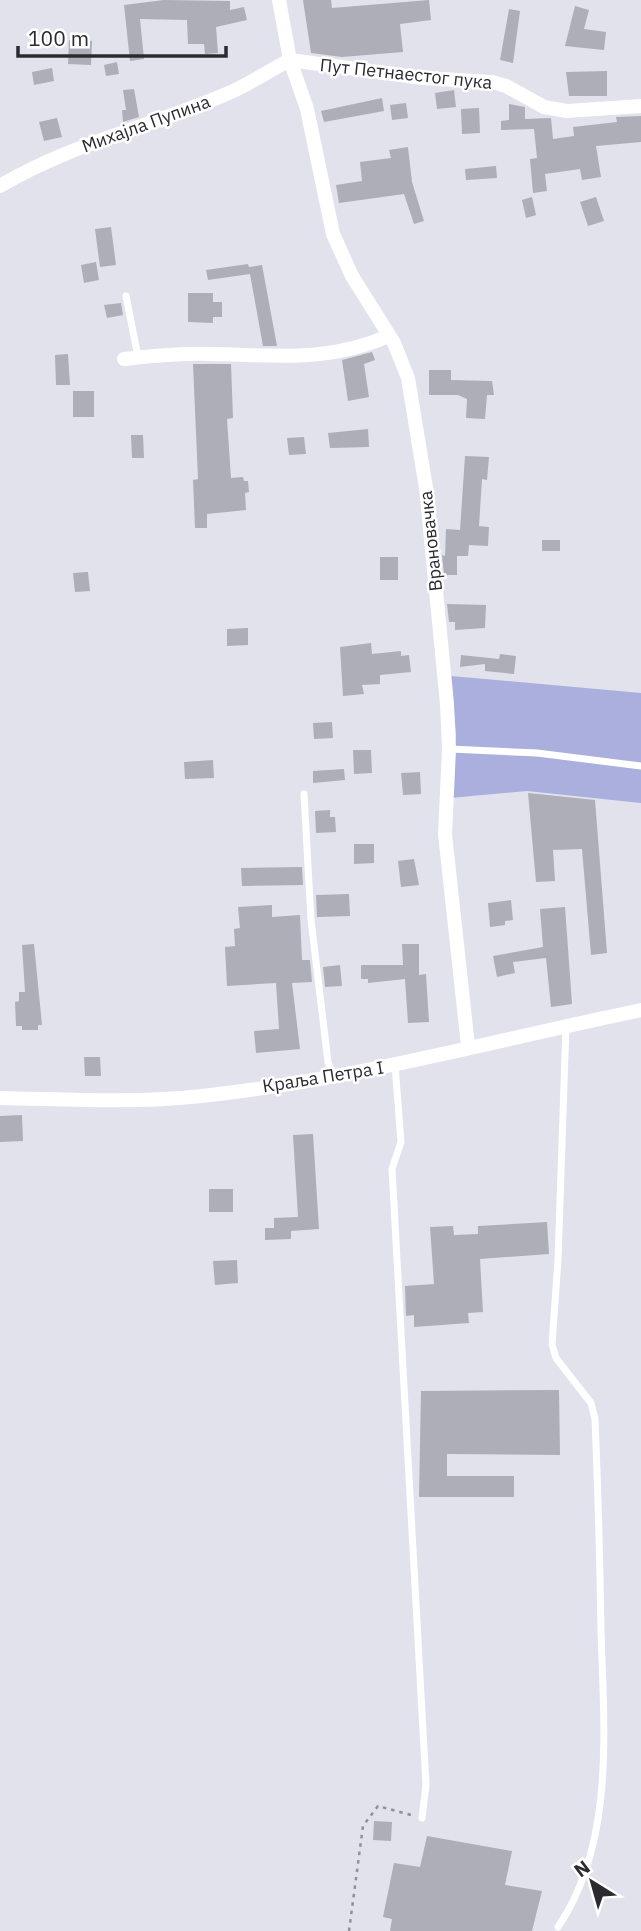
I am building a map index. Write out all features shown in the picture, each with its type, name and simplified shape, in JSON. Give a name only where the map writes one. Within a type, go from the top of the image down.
[{"type":"street","name":"Врановачка","points":[[279,0],[290,60],[307,109],[334,234],[352,276],[389,336],[408,379],[426,488],[449,749],[445,834],[468,1046]]},
{"type":"street","name":"Пут Петнаестог пука","points":[[290,60],[423,78],[492,82],[520,92],[544,107],[567,111],[641,106]]},
{"type":"street","name":"Михајла Пупина","points":[[0,186],[30,167],[225,95],[290,60]]},
{"type":"street","points":[[131,359],[206,354],[339,354],[389,336]]},
{"type":"street","name":"Краља Петра I","points":[[0,1098],[189,1097],[395,1065],[468,1046],[641,1010]]},
{"type":"lane","points":[[126,296],[131,359]]},
{"type":"lane","points":[[449,749],[537,752],[641,766]]},
{"type":"lane","points":[[304,794],[312,920],[328,1062],[333,1076]]},
{"type":"lane","points":[[558,1927],[572,1906],[595,1836],[604,1737],[595,1419],[591,1403],[556,1358],[552,1343],[566,1026]]},
{"type":"lane","points":[[395,1065],[401,1142],[392,1169],[426,1785],[422,1818]]},
{"type":"path","points":[[349,1931],[363,1826],[378,1806],[422,1818]]},
{"type":"shaded area","points":[[451,676],[641,693],[641,803],[527,791],[450,798],[456,734]]},
{"type":"building","points":[[164,0],[230,1],[230,10],[244,7],[247,20],[216,27],[218,53],[205,54],[204,44],[188,44],[187,20],[140,19],[144,59],[130,61],[124,5]]},
{"type":"building","points":[[303,0],[331,0],[332,8],[429,0],[431,20],[400,24],[403,52],[342,57],[311,53]]},
{"type":"building","points":[[575,6],[589,10],[584,29],[606,32],[604,50],[565,46]]},
{"type":"building","points":[[509,9],[520,11],[513,63],[500,60]]},
{"type":"building","points":[[69,40],[92,41],[91,65],[68,64]]},
{"type":"building","points":[[117,62],[119,74],[106,76],[104,65]]},
{"type":"building","points":[[52,68],[54,81],[34,85],[32,72]]},
{"type":"building","points":[[607,71],[607,96],[569,96],[566,72]]},
{"type":"building","points":[[134,89],[139,117],[123,122],[122,110],[126,110],[123,90]]},
{"type":"building","points":[[454,90],[456,107],[437,109],[435,93]]},
{"type":"building","points":[[382,98],[384,111],[324,122],[321,111]]},
{"type":"building","points":[[406,103],[408,118],[392,120],[390,105]]},
{"type":"building","points":[[509,104],[525,107],[525,119],[551,118],[553,139],[574,136],[573,127],[617,122],[616,117],[641,116],[641,142],[596,146],[601,177],[582,180],[580,169],[545,174],[547,191],[533,193],[530,159],[537,158],[534,129],[501,130],[501,121],[509,120]]},
{"type":"building","points":[[479,108],[480,133],[462,134],[461,109]]},
{"type":"building","points":[[57,118],[62,137],[44,141],[39,122]]},
{"type":"building","points":[[408,147],[412,182],[424,221],[414,224],[404,194],[339,203],[336,185],[362,181],[360,162],[391,158],[389,150]]},
{"type":"building","points":[[496,166],[497,178],[466,180],[465,169]]},
{"type":"building","points":[[532,197],[536,215],[526,218],[522,200]]},
{"type":"building","points":[[596,197],[604,221],[588,226],[580,202]]},
{"type":"building","points":[[111,227],[116,265],[100,267],[95,229]]},
{"type":"building","points":[[96,262],[99,280],[84,283],[81,265]]},
{"type":"building","points":[[248,264],[249,267],[262,265],[277,346],[263,346],[250,274],[208,280],[206,270]]},
{"type":"building","points":[[188,293],[213,293],[213,302],[222,302],[222,317],[213,317],[213,323],[188,322]]},
{"type":"building","points":[[121,303],[123,315],[107,318],[104,305]]},
{"type":"building","points":[[372,352],[375,360],[364,364],[369,397],[348,401],[342,360]]},
{"type":"building","points":[[68,354],[70,385],[56,385],[55,355]]},
{"type":"building","points":[[193,364],[231,364],[233,418],[227,419],[231,478],[243,477],[244,481],[248,481],[249,492],[245,493],[246,510],[207,514],[207,528],[195,528],[193,480],[198,479]]},
{"type":"building","points":[[429,370],[451,370],[451,380],[492,381],[494,395],[487,395],[485,419],[466,418],[467,399],[458,395],[429,395]]},
{"type":"building","points":[[73,391],[94,391],[94,417],[73,417]]},
{"type":"building","points":[[368,429],[369,447],[330,448],[328,433]]},
{"type":"building","points":[[131,435],[143,435],[144,458],[132,458]]},
{"type":"building","points":[[304,437],[306,454],[289,455],[287,438]]},
{"type":"building","points":[[465,456],[489,457],[487,480],[482,479],[479,526],[489,527],[488,546],[469,545],[468,556],[457,556],[457,575],[444,575],[442,555],[445,556],[446,529],[460,530]]},
{"type":"building","points":[[542,540],[560,540],[560,551],[542,551]]},
{"type":"building","points":[[380,557],[398,557],[398,580],[380,580]]},
{"type":"building","points":[[88,572],[90,591],[75,592],[73,573]]},
{"type":"building","points":[[447,604],[486,605],[485,628],[455,630],[455,622],[449,622]]},
{"type":"building","points":[[248,628],[248,645],[227,646],[227,629]]},
{"type":"building","points":[[371,643],[372,654],[401,651],[401,656],[409,655],[411,672],[380,675],[380,684],[362,685],[364,694],[343,696],[340,647]]},
{"type":"building","points":[[500,654],[516,656],[514,674],[485,671],[485,664],[460,667],[461,655],[499,659]]},
{"type":"building","points":[[332,722],[333,738],[314,739],[313,723]]},
{"type":"building","points":[[353,750],[371,750],[372,773],[354,774]]},
{"type":"building","points":[[213,760],[214,778],[185,779],[184,762]]},
{"type":"building","points":[[344,769],[345,780],[313,783],[313,771]]},
{"type":"building","points":[[420,772],[421,794],[403,795],[401,773]]},
{"type":"building","points":[[528,793],[595,800],[607,953],[591,955],[582,849],[553,850],[555,881],[536,882]]},
{"type":"building","points":[[330,810],[330,817],[335,817],[336,832],[316,833],[315,811]]},
{"type":"building","points":[[354,844],[374,844],[374,863],[354,864]]},
{"type":"building","points":[[414,859],[419,885],[401,887],[398,861]]},
{"type":"building","points":[[302,867],[303,885],[242,886],[241,868]]},
{"type":"building","points":[[349,894],[350,916],[317,917],[316,895]]},
{"type":"building","points":[[511,900],[513,920],[505,921],[505,925],[490,927],[488,903]]},
{"type":"building","points":[[272,905],[272,917],[300,915],[302,960],[310,960],[312,982],[292,983],[300,1049],[256,1053],[254,1031],[279,1029],[276,983],[227,986],[225,947],[235,946],[234,929],[240,928],[238,907]]},
{"type":"building","points":[[565,907],[572,1004],[551,1007],[546,958],[513,962],[515,973],[497,977],[493,956],[543,947],[540,909]]},
{"type":"building","points":[[34,944],[42,1025],[38,1025],[38,1030],[22,1030],[22,1026],[16,1026],[15,1002],[19,1001],[19,992],[25,992],[22,945]]},
{"type":"building","points":[[402,944],[419,944],[419,975],[426,974],[429,1022],[408,1023],[405,979],[368,983],[368,979],[361,979],[361,965],[403,965]]},
{"type":"building","points":[[340,965],[342,986],[325,987],[323,967]]},
{"type":"building","points":[[84,1057],[100,1057],[101,1076],[85,1076]]},
{"type":"building","points":[[22,1115],[23,1141],[0,1142],[0,1116]]},
{"type":"building","points":[[313,1134],[319,1229],[291,1231],[291,1239],[265,1240],[265,1228],[274,1228],[274,1218],[298,1217],[293,1135]]},
{"type":"building","points":[[209,1189],[233,1189],[233,1212],[209,1212]]},
{"type":"building","points":[[547,1222],[549,1254],[480,1259],[483,1312],[468,1313],[469,1323],[414,1327],[414,1315],[406,1316],[405,1286],[434,1284],[430,1227],[453,1226],[454,1235],[478,1234],[478,1226]]},
{"type":"building","points":[[237,1260],[238,1283],[215,1285],[213,1261]]},
{"type":"building","points":[[559,1390],[560,1455],[447,1454],[447,1476],[514,1476],[514,1497],[419,1497],[421,1391]]},
{"type":"building","points":[[374,1821],[392,1822],[391,1841],[373,1840]]},
{"type":"building","points":[[427,1836],[512,1851],[505,1885],[542,1891],[532,1931],[390,1931],[392,1919],[383,1917],[394,1863],[420,1867]]}]
